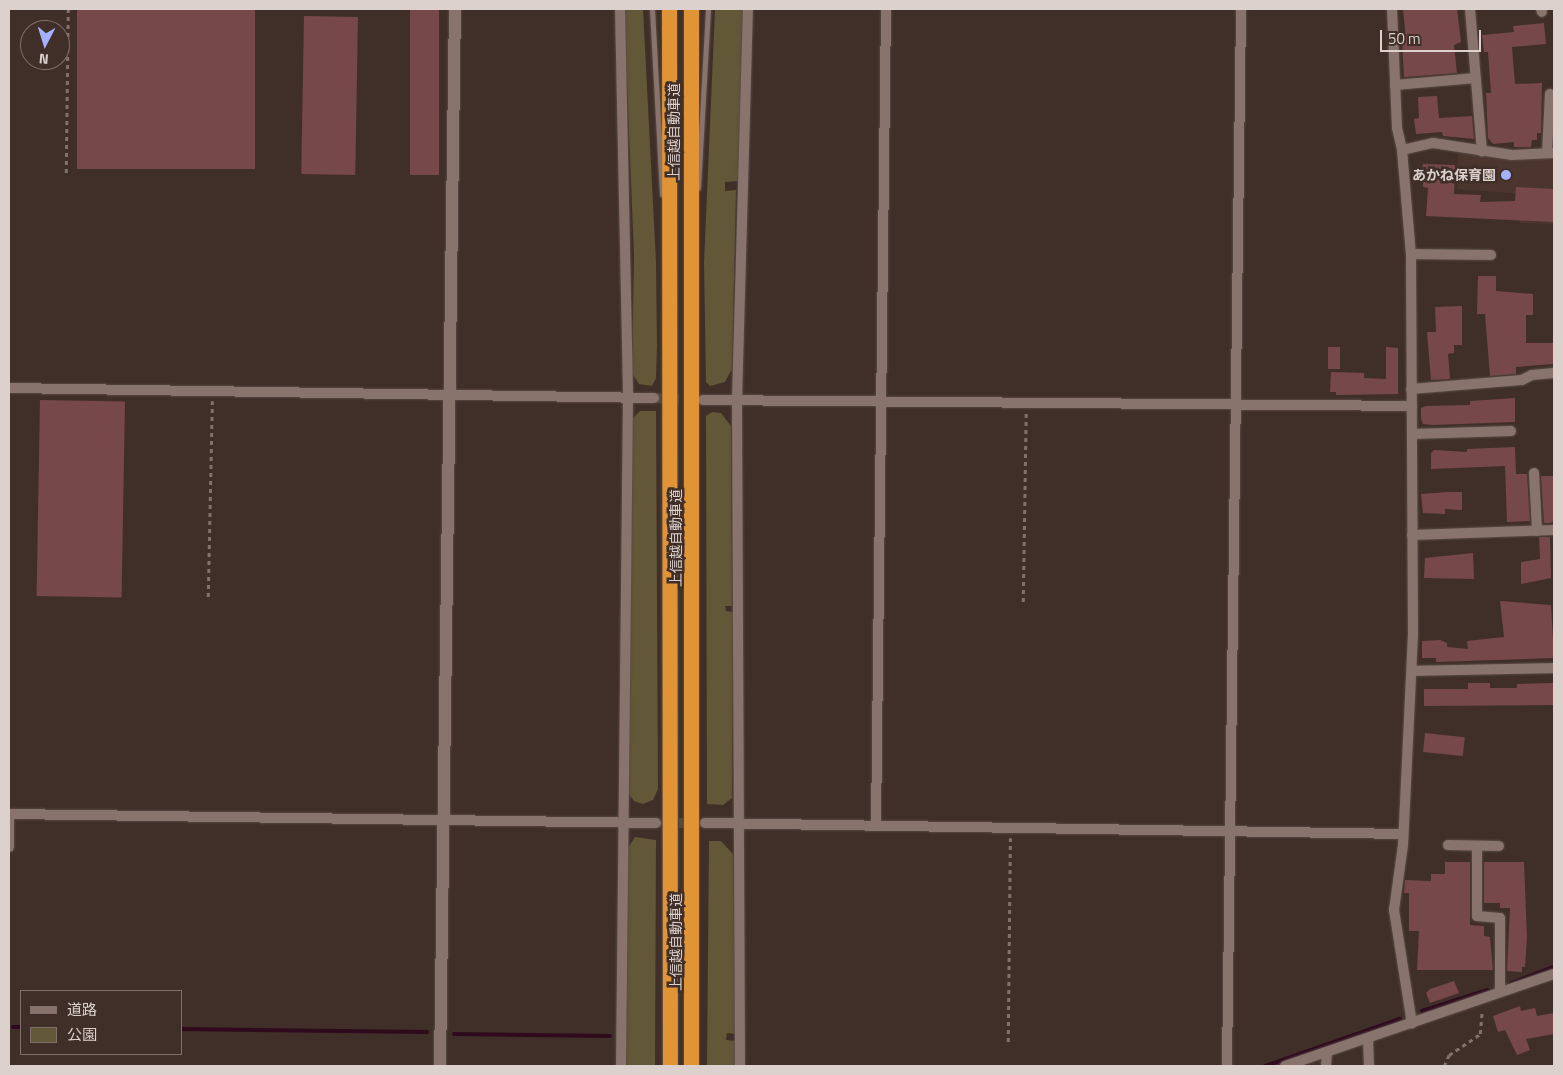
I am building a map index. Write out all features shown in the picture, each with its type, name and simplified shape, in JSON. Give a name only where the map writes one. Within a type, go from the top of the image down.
[{"type":"highway","name":"上信越自動車道","points":[[669,9],[670,1066]]},
{"type":"highway","name":"上信越自動車道","points":[[691,9],[691,1066]]},
{"type":"street","points":[[440,1066],[455,9]]},
{"type":"street","points":[[620,9],[628,397],[621,1066]]},
{"type":"street","points":[[740,1066],[737,823],[737,400],[748,9]]},
{"type":"street","points":[[876,825],[886,9]]},
{"type":"street","points":[[1226,1066],[1241,9]]},
{"type":"street","points":[[1392,9],[1397,128],[1402,150],[1411,254],[1412,406],[1412,672],[1403,834],[1394,910],[1412,1024]]},
{"type":"street","points":[[1470,9],[1482,151]]},
{"type":"street","points":[[1395,85],[1476,78]]},
{"type":"street","points":[[1402,150],[1433,143],[1512,155],[1551,153],[1550,94]]},
{"type":"street","points":[[1411,254],[1491,255]]},
{"type":"street","points":[[1411,388],[1522,380],[1532,375],[1554,373]]},
{"type":"street","points":[[9,388],[449,393],[654,398]]},
{"type":"street","points":[[703,400],[1412,406]]},
{"type":"street","points":[[1412,434],[1511,431]]},
{"type":"street","points":[[1534,473],[1537,531]]},
{"type":"street","points":[[1412,535],[1554,530]]},
{"type":"street","points":[[1412,672],[1554,668]]},
{"type":"street","points":[[9,848],[9,814],[656,823]]},
{"type":"street","points":[[704,823],[1010,826],[1403,834]]},
{"type":"street","points":[[1448,845],[1499,846]]},
{"type":"street","points":[[1477,846],[1477,916],[1500,918],[1500,992]]},
{"type":"street","points":[[1285,1066],[1554,974]]},
{"type":"street","points":[[1368,1038],[1368,1066]]},
{"type":"street","points":[[1326,1052],[1326,1066]]},
{"type":"lane","points":[[652,9],[656,121],[670,293]]},
{"type":"lane","points":[[691,292],[708,9]]},
{"type":"path","points":[[66,173],[68,9]]},
{"type":"path","points":[[208,597],[212,390]]},
{"type":"path","points":[[1023,602],[1026,402]]},
{"type":"path","points":[[1008,1042],[1010,826]]},
{"type":"path","points":[[1444,1066],[1449,1055],[1480,1034],[1482,998]]},
{"type":"shaded area","name":"あかね保育園","points":[[1458,153],[1512,160],[1554,158],[1554,224],[1520,223],[1521,194],[1457,189]]},
{"type":"green space","points":[[624,9],[643,9],[656,262],[656,378],[652,386],[639,384],[632,373],[634,256]]},
{"type":"green space","points":[[715,9],[745,9],[738,181],[725,182],[725,191],[736,190],[732,369],[725,382],[710,386],[706,382],[704,263]]},
{"type":"green space","points":[[640,411],[656,411],[658,789],[653,800],[643,804],[634,801],[627,792],[632,419]]},
{"type":"green space","points":[[712,412],[721,413],[731,426],[732,606],[725,606],[726,611],[733,612],[732,798],[723,805],[707,804],[706,416]]},
{"type":"green space","points":[[635,837],[656,840],[655,1066],[626,1066],[628,848]]},
{"type":"green space","points":[[709,841],[721,841],[733,854],[735,1034],[727,1033],[726,1040],[736,1041],[736,1066],[707,1066]]},
{"type":"building","points":[[77,9],[255,9],[255,169],[77,169]]},
{"type":"building","points":[[410,9],[439,9],[439,175],[410,175]]},
{"type":"building","points":[[1403,9],[1457,9],[1461,42],[1454,45],[1457,73],[1404,77],[1402,41],[1406,40]]},
{"type":"building","points":[[304,16],[358,17],[355,175],[301,174]]},
{"type":"building","points":[[1544,23],[1546,44],[1512,47],[1515,84],[1542,83],[1541,133],[1537,133],[1537,140],[1532,140],[1531,147],[1514,147],[1514,142],[1493,144],[1488,138],[1486,93],[1491,93],[1488,52],[1484,52],[1482,35],[1514,32],[1513,26]]},
{"type":"building","points":[[1437,96],[1439,118],[1472,116],[1474,139],[1443,136],[1442,132],[1416,134],[1414,119],[1419,118],[1418,97]]},
{"type":"building","points":[[1423,164],[1455,165],[1454,194],[1481,195],[1480,202],[1515,201],[1516,187],[1554,189],[1554,222],[1426,216],[1428,188],[1423,187],[1423,180],[1419,180]]},
{"type":"building","points":[[1478,276],[1496,276],[1496,291],[1533,294],[1533,315],[1526,315],[1526,343],[1554,343],[1554,364],[1516,367],[1516,374],[1490,376],[1485,314],[1477,314]]},
{"type":"building","points":[[1462,306],[1462,345],[1454,345],[1454,353],[1448,354],[1450,379],[1431,380],[1427,332],[1436,332],[1435,307]]},
{"type":"building","points":[[1328,347],[1340,347],[1340,369],[1328,369]]},
{"type":"building","points":[[1386,347],[1398,348],[1398,394],[1336,395],[1336,392],[1330,392],[1331,372],[1364,373],[1364,378],[1386,379]]},
{"type":"building","points":[[1515,398],[1515,422],[1433,425],[1423,424],[1421,419],[1421,408],[1426,406],[1470,405],[1470,401]]},
{"type":"building","points":[[40,400],[125,401],[122,597],[37,596]]},
{"type":"building","points":[[1515,447],[1516,474],[1527,474],[1530,521],[1507,522],[1505,466],[1431,469],[1431,453],[1434,450],[1467,452],[1467,449]]},
{"type":"building","points":[[1541,476],[1554,476],[1554,521],[1550,523],[1544,523]]},
{"type":"building","points":[[1462,492],[1462,510],[1445,509],[1445,514],[1423,513],[1421,494]]},
{"type":"building","points":[[1539,537],[1550,537],[1551,578],[1521,584],[1521,562],[1540,559]]},
{"type":"building","points":[[1473,553],[1474,579],[1424,578],[1425,558]]},
{"type":"building","points":[[1500,601],[1551,605],[1554,658],[1436,662],[1436,658],[1422,658],[1422,641],[1440,640],[1447,643],[1447,647],[1468,649],[1467,641],[1504,637]]},
{"type":"building","points":[[1468,683],[1490,683],[1490,688],[1517,688],[1517,684],[1554,683],[1554,705],[1424,706],[1424,689],[1468,689]]},
{"type":"building","points":[[1425,733],[1465,737],[1463,756],[1423,752]]},
{"type":"building","points":[[1445,862],[1470,862],[1470,925],[1484,926],[1484,936],[1490,937],[1493,970],[1417,970],[1419,931],[1409,931],[1409,893],[1404,893],[1405,880],[1431,881],[1431,874],[1445,874]]},
{"type":"building","points":[[1484,862],[1524,862],[1527,937],[1525,967],[1522,967],[1522,972],[1507,971],[1510,908],[1500,908],[1500,903],[1484,903]]},
{"type":"building","points":[[1454,981],[1459,993],[1430,1003],[1426,993],[1430,989]]},
{"type":"building","points":[[1520,1006],[1521,1011],[1535,1008],[1537,1016],[1554,1013],[1554,1034],[1526,1039],[1530,1050],[1517,1055],[1505,1030],[1498,1032],[1493,1016]]},
{"type":"waterway","points":[[1511,983],[1554,967]]},
{"type":"waterway","points":[[1422,1011],[1488,990]]},
{"type":"waterway","points":[[1265,1066],[1400,1019]]},
{"type":"waterway","points":[[13,1027],[20,1027]]},
{"type":"waterway","points":[[182,1029],[427,1032]]},
{"type":"waterway","points":[[454,1034],[610,1036]]},
{"type":"tunnel","points":[[654,398],[697,400]]},
{"type":"tunnel","points":[[664,823],[697,823]]},
{"type":"place","name":"あかね保育園","points":[[1506,175]]}]
